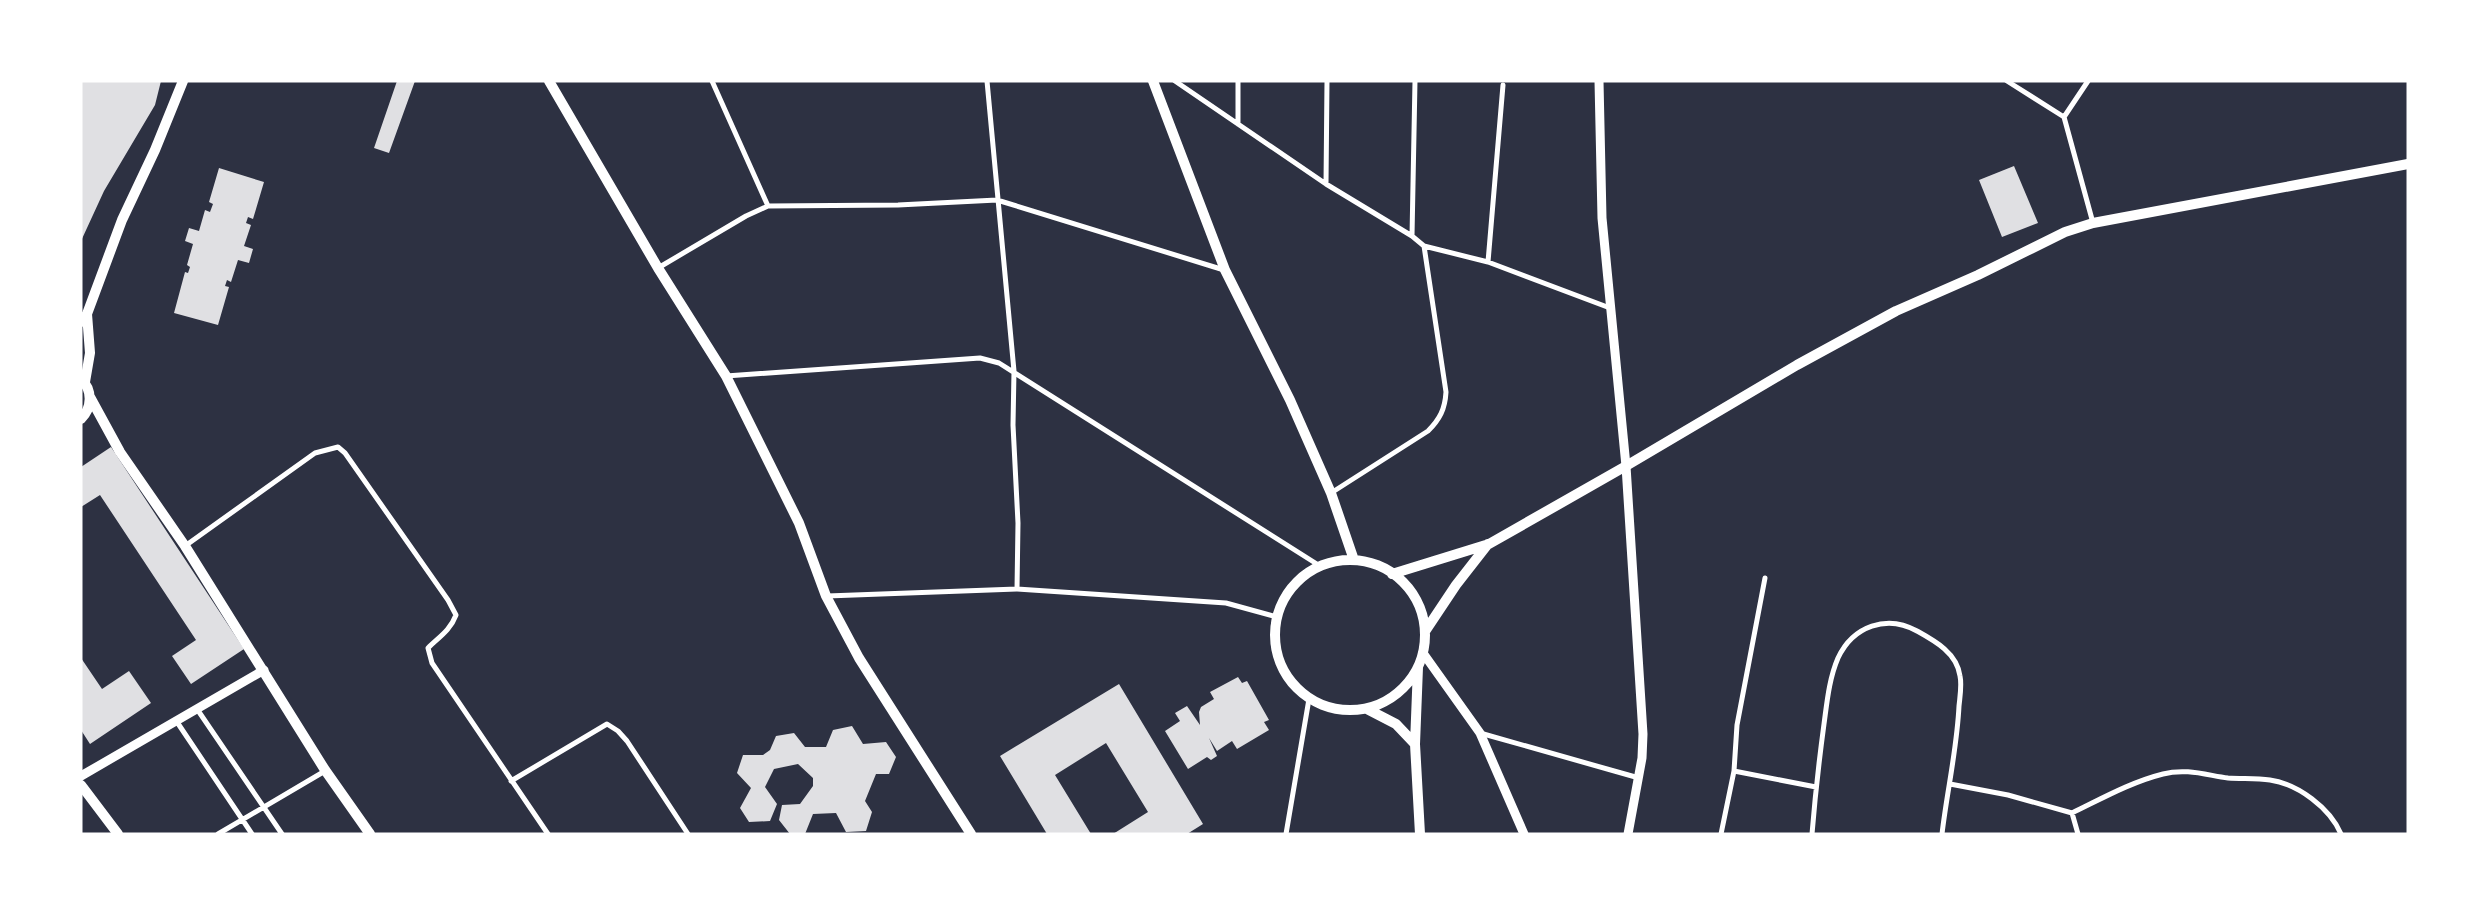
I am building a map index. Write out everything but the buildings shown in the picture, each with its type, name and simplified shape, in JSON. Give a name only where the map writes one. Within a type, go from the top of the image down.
[{"type":"main road","points":[[183,81],[155,150],[122,220],[84,318],[90,353],[83,380],[90,397],[120,452],[185,546],[326,770],[370,834]]},
{"type":"main road","points":[[549,81],[658,268],[726,376],[799,524],[826,596],[860,658],[971,834]]},
{"type":"main road","points":[[1153,81],[1225,270],[1290,400],[1331,493],[1354,560]]},
{"type":"main road","points":[[1157,81],[1158,94]]},
{"type":"main road","points":[[1392,574],[1489,544],[1797,365],[1896,311],[1978,275],[2065,232],[2093,223],[2408,164]]},
{"type":"main road","points":[[81,419],[87,411],[90,397]]},
{"type":"main road","points":[[1426,630],[1456,586],[1489,544]]},
{"type":"main road","points":[[1354,560],[1382,567],[1405,584],[1420,608],[1426,630],[1423,653],[1418,667],[1405,686],[1387,700],[1366,709],[1347,711],[1327,707],[1308,699],[1294,687],[1283,672],[1275,644],[1276,616],[1284,598],[1295,583],[1320,566],[1331,562],[1354,560]]},
{"type":"main road","points":[[1418,667],[1415,744],[1420,834]]},
{"type":"main road","points":[[1366,709],[1396,724],[1415,744]]},
{"type":"main road","points":[[81,785],[118,834]]},
{"type":"street","points":[[712,81],[768,206]]},
{"type":"street","points":[[987,81],[1014,371],[1013,425],[1018,523],[1017,589]]},
{"type":"street","points":[[1175,81],[1326,184],[1412,236],[1424,246],[1488,262],[1610,308]]},
{"type":"street","points":[[1238,81],[1238,124]]},
{"type":"street","points":[[1326,81],[1326,184]]},
{"type":"street","points":[[1412,236],[1415,81]]},
{"type":"street","points":[[1599,81],[1602,218],[1626,466],[1643,734],[1642,758],[1628,834]]},
{"type":"street","points":[[2007,81],[2064,118],[2093,223]]},
{"type":"street","points":[[2064,118],[2088,81]]},
{"type":"street","points":[[1488,262],[1503,85]]},
{"type":"street","points":[[658,268],[746,216],[768,206],[898,205],[997,200],[1225,270]]},
{"type":"street","points":[[1331,493],[1428,431],[1437,422],[1445,407],[1446,392],[1424,246]]},
{"type":"street","points":[[726,376],[980,358],[999,363],[1320,566]]},
{"type":"street","points":[[185,546],[315,453],[338,448],[345,453],[456,615],[452,626],[428,648],[432,663],[548,834]]},
{"type":"street","points":[[1721,834],[1734,771],[1736,725],[1765,578]]},
{"type":"street","points":[[826,596],[1017,589],[1226,603],[1276,616]]},
{"type":"street","points":[[1812,834],[1829,688],[1839,657],[1855,634],[1874,625],[1890,622],[1911,628],[1939,644],[1954,659],[1960,675],[1958,724],[1942,834]]},
{"type":"street","points":[[1423,653],[1480,733],[1524,834]]},
{"type":"street","points":[[81,776],[264,670]]},
{"type":"street","points":[[1286,834],[1308,699]]},
{"type":"street","points":[[197,709],[282,834]]},
{"type":"street","points":[[177,722],[252,834]]},
{"type":"street","points":[[511,781],[607,724],[618,731],[627,741],[688,834]]},
{"type":"street","points":[[1480,733],[1639,778]]},
{"type":"street","points":[[218,834],[326,770]]},
{"type":"street","points":[[1734,771],[1816,787]]},
{"type":"street","points":[[1950,784],[2008,795],[2072,813],[2143,780],[2166,774],[2187,771],[2279,782],[2297,790],[2321,806],[2338,826],[2341,834]]},
{"type":"street","points":[[2072,813],[2078,834]]}]
